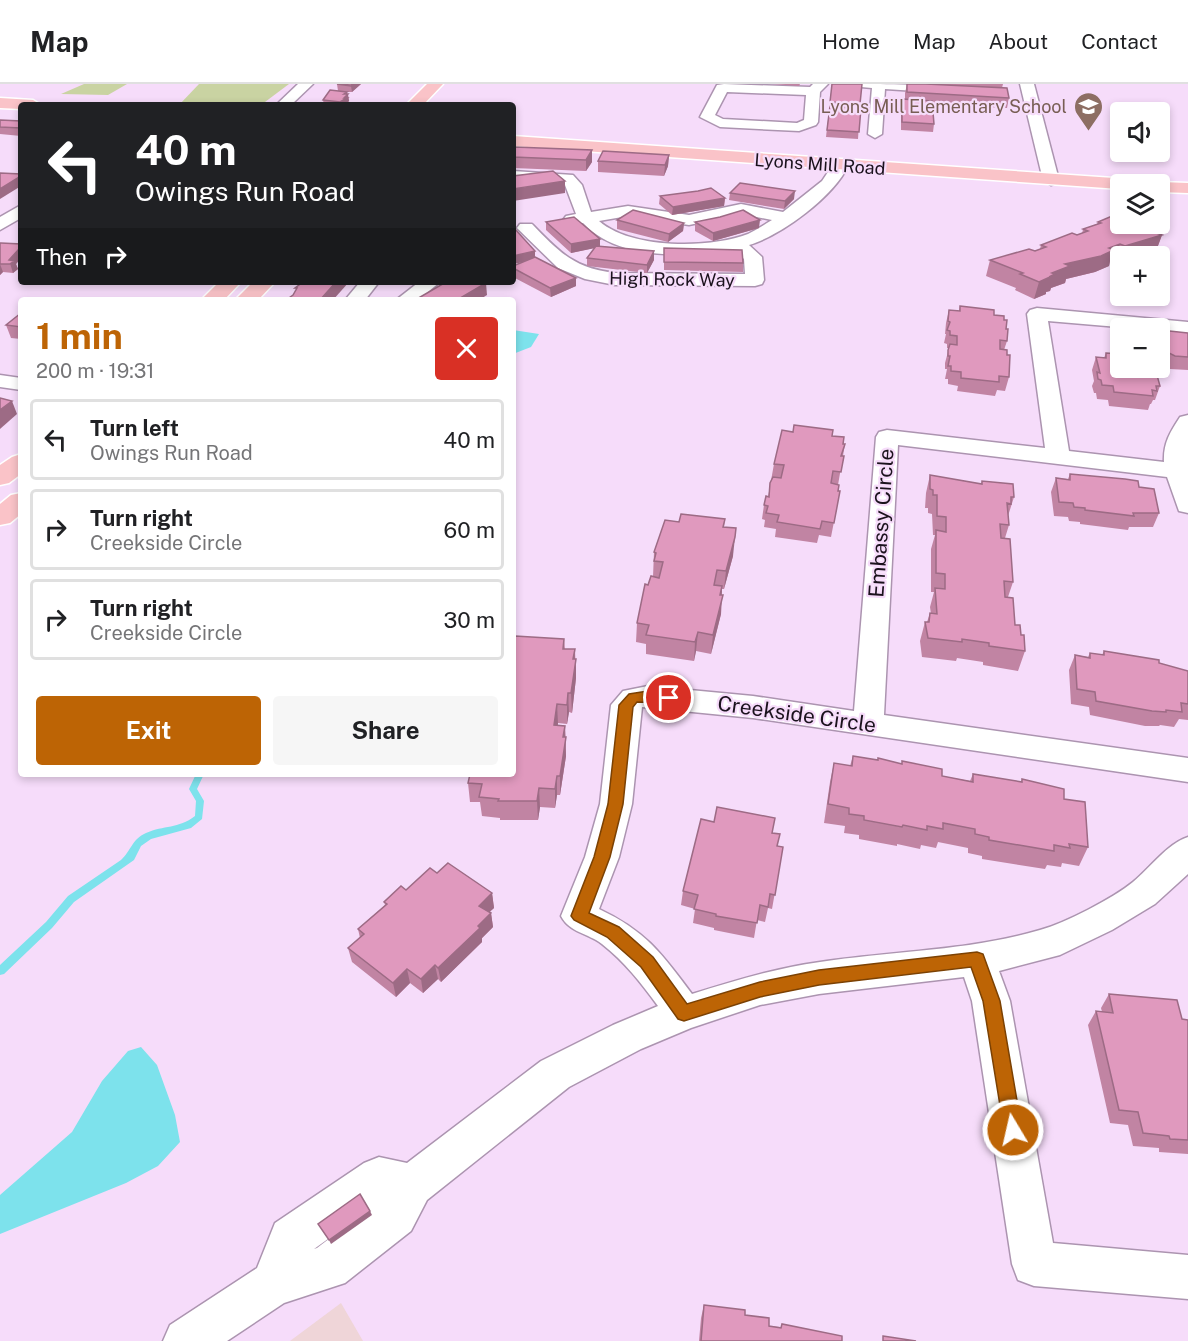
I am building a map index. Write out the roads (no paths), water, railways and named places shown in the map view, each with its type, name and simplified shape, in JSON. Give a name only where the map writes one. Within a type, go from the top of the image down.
[{"type":"main road","points":[[417,102],[436,84]]},
{"type":"main road","points":[[0,103],[18,104]]},
{"type":"main road","name":"Lyons Mill Road","points":[[516,141],[840,166],[1110,183]]},
{"type":"main road","points":[[1170,187],[1188,188]]},
{"type":"main road","points":[[215,297],[228,285]]},
{"type":"main road","points":[[249,297],[262,285]]},
{"type":"main road","points":[[0,477],[18,464]]},
{"type":"main road","points":[[0,517],[18,503]]},
{"type":"street","points":[[286,102],[306,84]]},
{"type":"street","points":[[875,134],[872,84],[966,91]]},
{"type":"street","points":[[1027,84],[1051,180]]},
{"type":"street","points":[[722,88],[817,88],[811,122],[799,127],[720,123],[707,117],[722,88]]},
{"type":"street","points":[[516,176],[567,178],[576,188],[581,209],[604,233],[633,243],[678,248],[737,243],[766,232],[832,179],[840,166]]},
{"type":"street","points":[[519,229],[628,210],[689,220],[741,209],[785,217]]},
{"type":"street","points":[[0,225],[18,212]]},
{"type":"street","name":"High Rock Way","points":[[519,229],[569,269],[615,279],[755,280],[753,257],[737,243]]},
{"type":"street","points":[[0,233],[18,235]]},
{"type":"street","points":[[358,297],[368,285]]},
{"type":"street","points":[[410,297],[427,285]]},
{"type":"street","points":[[1058,457],[1037,314],[1188,328]]},
{"type":"street","points":[[0,381],[18,384]]},
{"type":"street","points":[[1188,422],[1178,435],[1174,450],[1188,506]]},
{"type":"street","name":"Embassy Circle","points":[[868,724],[887,437],[1179,471]]},
{"type":"street","name":"Creekside Circle","points":[[684,1013],[647,962],[613,932],[579,916],[602,857],[616,804],[626,705],[633,698],[648,696],[753,707],[1188,770]]},
{"type":"street","points":[[186,1341],[273,1284],[329,1268],[396,1216],[412,1185],[555,1074],[627,1037],[684,1013],[760,989],[819,978],[977,960],[1047,944],[1099,920],[1143,894],[1188,850]]},
{"type":"street","points":[[977,960],[991,1001],[1034,1264],[1188,1277]]},
{"type":"waterway","points":[[0,971],[49,925],[71,899],[131,857],[137,844],[148,836],[188,826],[199,817],[200,801],[193,789],[199,777]]},
{"type":"place","name":"Lyons Mill Elementary School","points":[[1088,132]]}]
